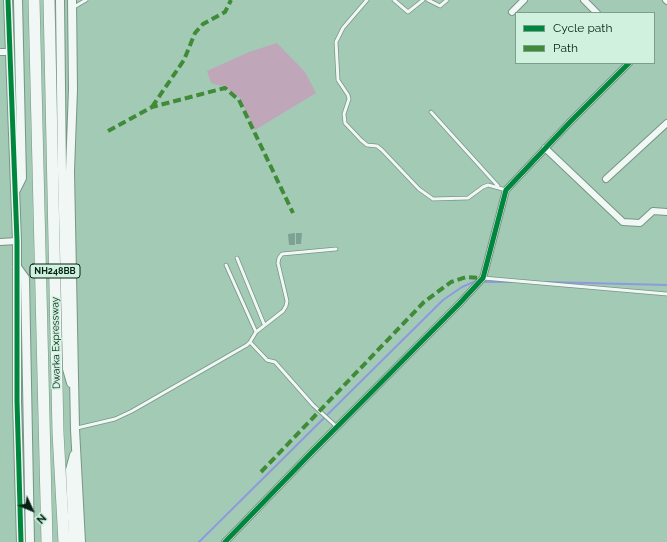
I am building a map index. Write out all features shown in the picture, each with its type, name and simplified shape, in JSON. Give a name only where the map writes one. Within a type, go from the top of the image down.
[{"type":"highway","name":"Dwarka Expressway","points":[[34,0],[47,542]]},
{"type":"highway","name":"Dwarka Expressway","points":[[49,0],[58,433],[64,542]]},
{"type":"street","points":[[8,0],[17,241],[17,401],[21,542]]},
{"type":"street","points":[[15,192],[22,178],[18,0]]},
{"type":"street","points":[[60,0],[67,368],[74,394]]},
{"type":"street","points":[[512,12],[524,0]]},
{"type":"street","points":[[584,0],[596,12]]},
{"type":"street","points":[[72,4],[70,171],[75,429],[81,542]]},
{"type":"street","points":[[0,52],[9,52]]},
{"type":"street","points":[[225,542],[460,304],[483,278],[506,190],[545,148],[628,64]]},
{"type":"street","points":[[606,179],[667,123]]},
{"type":"street","points":[[545,148],[623,222],[638,224],[653,211],[667,212]]},
{"type":"street","points":[[0,242],[17,241]]},
{"type":"street","points":[[17,267],[25,278],[30,542]]},
{"type":"street","points":[[73,542],[70,470],[76,448]]},
{"type":"lane","points":[[72,4],[86,0]]},
{"type":"lane","points":[[367,0],[343,28],[336,42],[338,80],[349,99],[344,114],[345,123],[367,145],[376,146],[382,150],[418,189],[433,198],[468,198],[488,185],[506,190]]},
{"type":"lane","points":[[394,0],[408,12],[423,0]]},
{"type":"lane","points":[[428,0],[440,6],[447,0]]},
{"type":"lane","points":[[431,112],[499,188]]},
{"type":"lane","points":[[75,429],[115,418],[132,411],[250,342],[256,332],[264,324],[283,311],[286,306],[287,301],[278,263],[282,254],[336,249]]},
{"type":"lane","points":[[237,258],[264,324]]},
{"type":"lane","points":[[226,265],[256,332]]},
{"type":"lane","points":[[483,278],[667,294]]},
{"type":"lane","points":[[250,342],[267,360],[275,362],[313,406],[337,427]]},
{"type":"shaded area","points":[[277,43],[305,72],[316,93],[255,130],[239,97],[222,86],[211,83],[207,71],[249,52]]},
{"type":"building","points":[[295,233],[295,245],[289,245],[288,234]]},
{"type":"building","points":[[296,233],[302,233],[301,244],[296,244]]},
{"type":"waterway","points":[[199,542],[443,300],[462,287],[476,281]]},
{"type":"waterway","points":[[485,282],[512,282]]},
{"type":"waterway","points":[[546,282],[667,285]]},
{"type":"marked path","points":[[152,107],[184,60],[195,33],[203,24],[225,12],[231,0]]},
{"type":"marked path","points":[[108,131],[152,107],[225,88],[239,100],[293,213]]},
{"type":"marked path","points":[[261,472],[424,302],[451,282],[466,277],[483,278]]},
{"type":"cycle path","points":[[8,0],[17,241],[17,401],[21,542]]},
{"type":"cycle path","points":[[225,542],[483,278],[506,190],[571,121],[628,64]]}]
